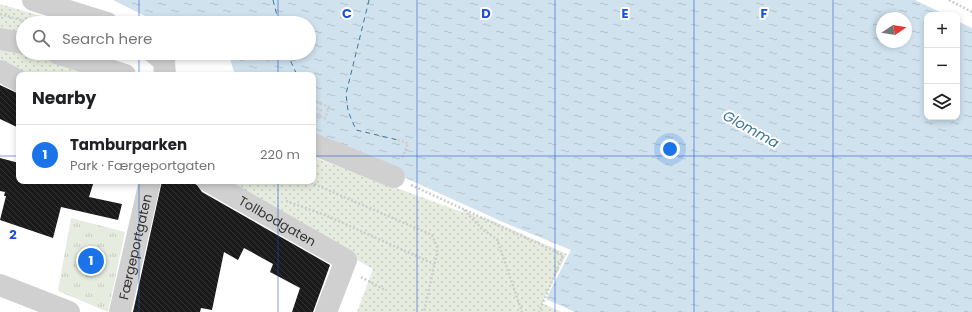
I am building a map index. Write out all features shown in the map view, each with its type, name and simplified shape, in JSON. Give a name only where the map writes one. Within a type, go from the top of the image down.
[{"type":"street","points":[[34,0],[85,16]]},
{"type":"street","points":[[0,39],[16,42]]},
{"type":"street","points":[[79,60],[116,72]]},
{"type":"street","points":[[163,60],[165,72]]},
{"type":"street","points":[[0,71],[16,79]]},
{"type":"street","points":[[316,145],[394,177]]},
{"type":"street","name":"Færgeportgaten","points":[[120,312],[149,184]]},
{"type":"street","name":"Tollbodgaten","points":[[213,184],[346,260]]},
{"type":"street","points":[[326,312],[346,260]]},
{"type":"street","points":[[0,285],[69,312]]},
{"type":"path","points":[[949,0],[972,12]]},
{"type":"path","points":[[0,14],[16,19]]},
{"type":"path","points":[[316,102],[329,107],[325,118],[316,115]]},
{"type":"path","points":[[316,108],[321,110],[319,116]]},
{"type":"path","points":[[398,140],[408,143],[406,149]]},
{"type":"path","points":[[394,177],[563,255],[539,312]]},
{"type":"path","points":[[314,184],[432,235],[437,247],[424,312]]},
{"type":"path","points":[[284,200],[325,215],[434,264]]},
{"type":"path","points":[[463,208],[483,230],[497,239],[522,312]]},
{"type":"path","points":[[346,260],[364,280],[385,290]]},
{"type":"green space","points":[[0,4],[41,16],[16,16],[16,36],[0,31]]},
{"type":"green space","points":[[16,46],[16,60],[53,60],[85,72],[23,72],[0,59],[0,51]]},
{"type":"green space","points":[[316,158],[459,211],[488,219],[567,254],[542,303],[561,312],[357,312],[373,269],[222,184],[316,184]]},
{"type":"green space","points":[[71,218],[125,232],[108,312],[58,291]]},
{"type":"water","name":"Glomma","points":[[113,0],[915,0],[940,12],[924,12],[924,120],[960,120],[960,22],[972,28],[972,312],[575,312],[546,299],[571,250],[505,223],[316,137],[316,72],[234,72],[230,60],[316,60],[316,16],[145,16]]},
{"type":"building","points":[[0,85],[16,93],[16,127],[0,119]]},
{"type":"building","points":[[0,158],[16,162],[16,184],[93,184],[89,197],[122,204],[118,220],[61,207],[53,238],[0,220],[6,196],[4,196],[5,192],[0,191]]},
{"type":"building","points":[[161,184],[195,184],[202,192],[330,265],[313,312],[292,312],[300,288],[270,272],[273,264],[244,248],[238,260],[224,252],[212,310],[201,308],[200,312],[133,312]]},
{"type":"ferry route","points":[[273,0],[277,16]]},
{"type":"ferry route","points":[[369,0],[346,94],[348,111],[356,130],[398,140]]},
{"type":"ferry route","points":[[290,60],[296,72]]},
{"type":"place","name":"Tamburparken","points":[[91,261]]}]
